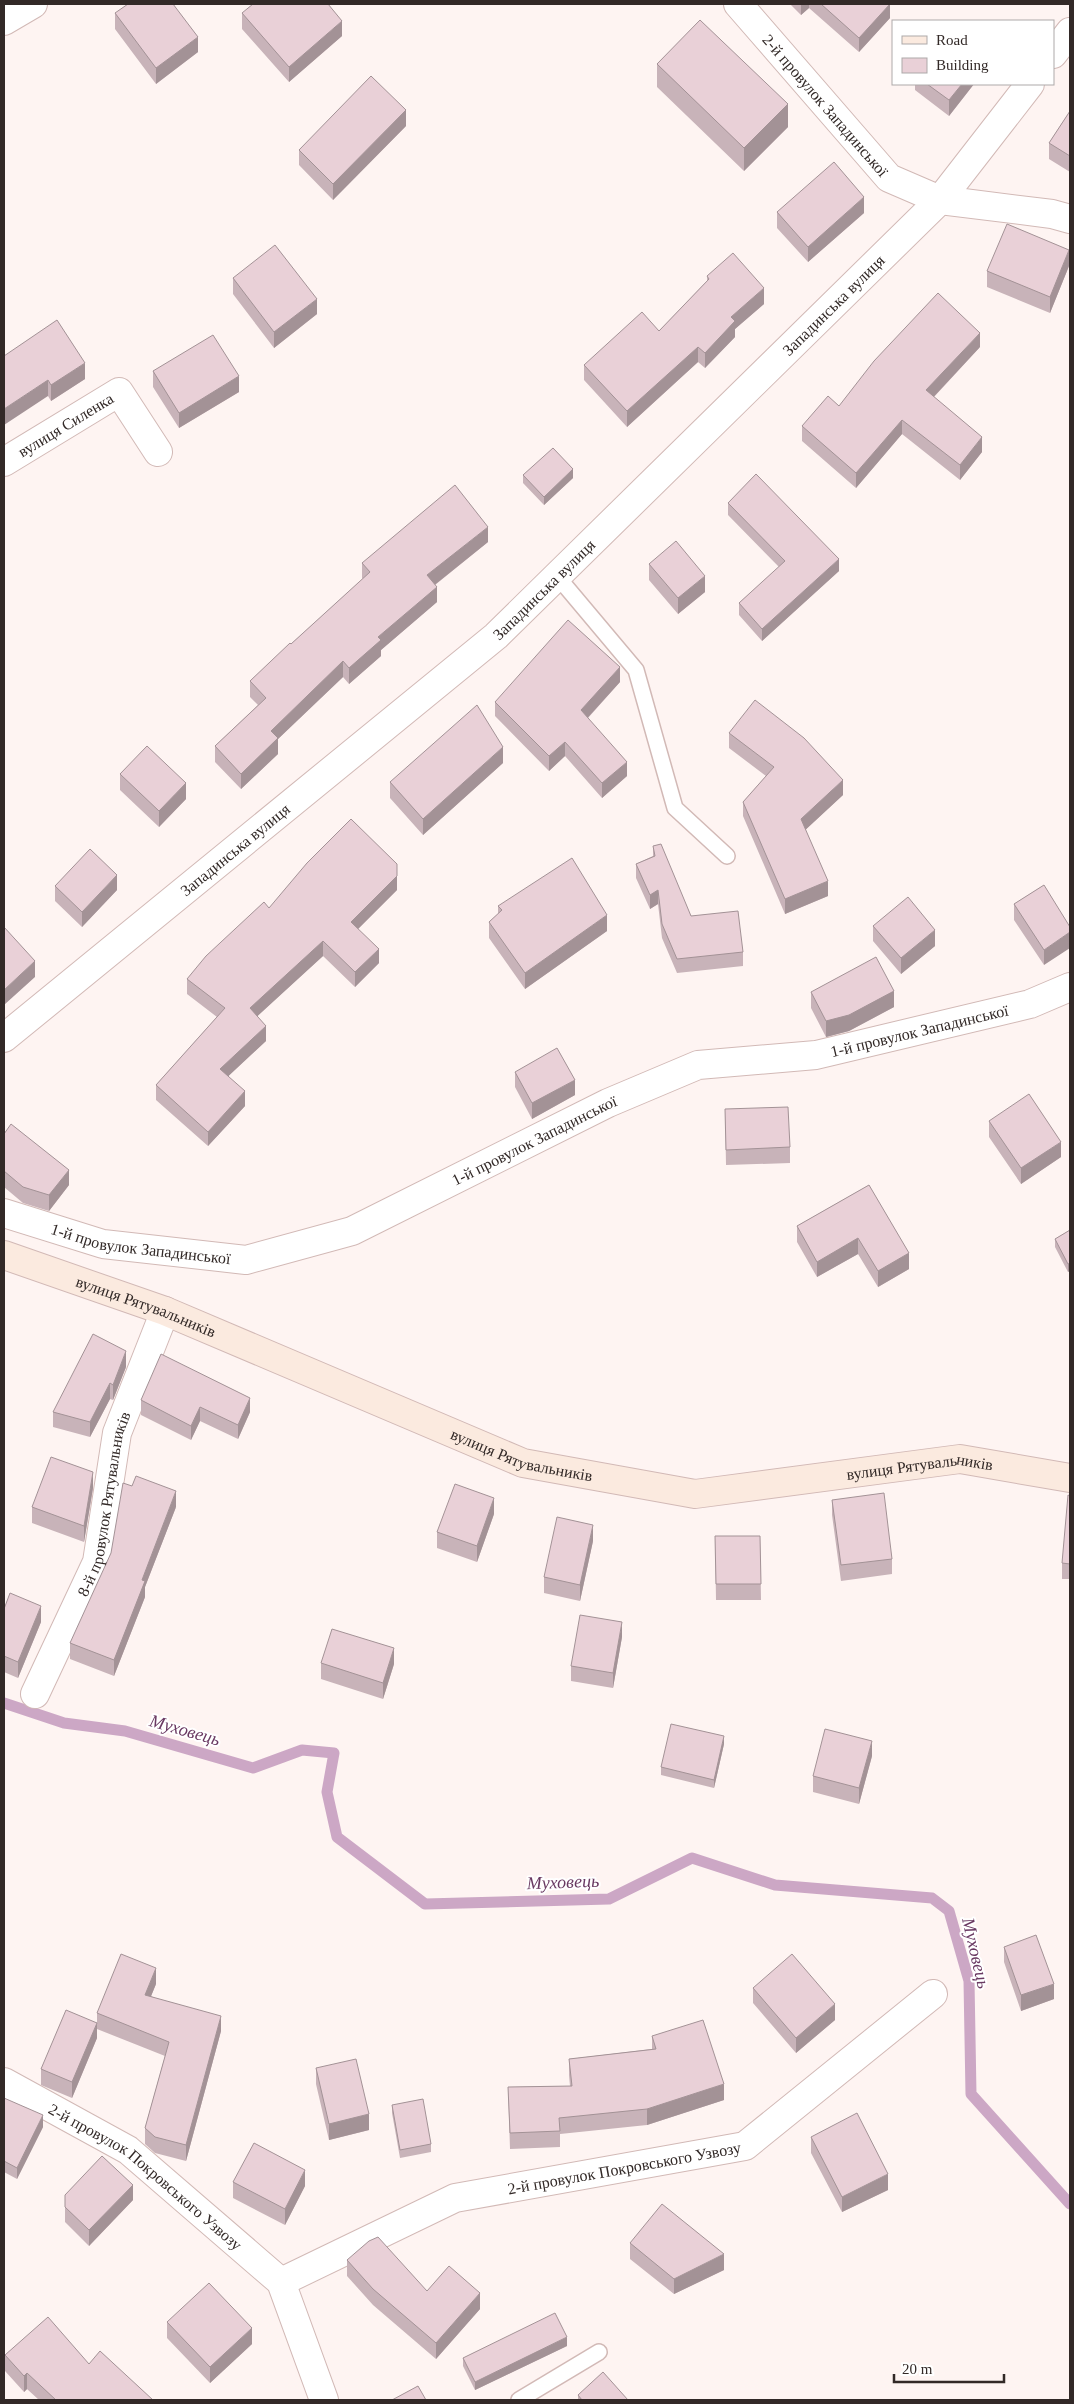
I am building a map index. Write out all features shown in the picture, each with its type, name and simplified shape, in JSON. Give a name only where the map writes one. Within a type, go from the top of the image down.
[{"type":"main road","name":"вулиця Рятувальників","points":[[4,1255],[165,1311],[522,1463],[695,1494],[960,1458],[1070,1478]]},
{"type":"street","points":[[4,21],[33,4]]},
{"type":"street","name":"2-й провулок Западинської","points":[[738,4],[889,178],[940,200],[1052,214],[1070,219]]},
{"type":"street","points":[[1054,53],[1070,32]]},
{"type":"street","name":"Западинська вулиця","points":[[4,1038],[496,636],[940,200],[1029,85]]},
{"type":"street","name":"вулиця Силенка","points":[[4,462],[119,392],[158,452]]},
{"type":"street","name":"1-й провулок Западинської","points":[[4,1214],[103,1244],[246,1260],[352,1230],[608,1104],[698,1065],[816,1055],[1030,1004],[1070,987]]},
{"type":"street","name":"8-й провулок Рятувальників","points":[[35,1694],[97,1562],[117,1432],[165,1311]]},
{"type":"street","name":"2-й провулок Покровського Узвозу","points":[[281,2282],[455,2198],[745,2146],[932,1994]]},
{"type":"street","name":"2-й провулок Покровського Узвозу","points":[[4,2082],[128,2150],[281,2282],[323,2400]]},
{"type":"lane","points":[[557,576],[636,670],[675,808],[727,856]]},
{"type":"lane","points":[[519,2400],[599,2352]]},
{"type":"building","points":[[128,4],[173,4],[198,37],[156,68],[115,13]]},
{"type":"building","points":[[253,4],[328,4],[342,21],[289,67],[242,13]]},
{"type":"building","points":[[821,4],[890,4],[859,38]]},
{"type":"building","points":[[700,20],[788,104],[744,148],[657,64]]},
{"type":"building","points":[[371,76],[406,110],[333,184],[299,150]]},
{"type":"building","points":[[928,85],[961,85],[949,100]]},
{"type":"building","points":[[1070,111],[1070,156],[1049,143]]},
{"type":"building","points":[[834,162],[864,197],[808,247],[777,212]]},
{"type":"building","points":[[1007,224],[1069,250],[1050,297],[987,271]]},
{"type":"building","points":[[275,245],[317,299],[274,332],[233,278]]},
{"type":"building","points":[[733,253],[764,288],[731,317],[735,321],[705,353],[698,347],[627,411],[584,365],[642,312],[659,331],[709,279],[707,276]]},
{"type":"building","points":[[938,293],[980,333],[926,390],[982,437],[960,465],[902,420],[856,473],[802,426],[828,396],[839,406],[874,361]]},
{"type":"building","points":[[57,320],[85,363],[51,385],[48,380],[4,409],[4,356]]},
{"type":"building","points":[[213,335],[239,376],[179,413],[153,371]]},
{"type":"building","points":[[553,448],[573,469],[544,497],[523,475]]},
{"type":"building","points":[[756,474],[839,559],[762,629],[739,603],[785,561],[728,503]]},
{"type":"building","points":[[455,485],[488,527],[427,575],[437,587],[378,637],[381,640],[349,668],[343,661],[271,731],[278,738],[241,774],[215,746],[266,698],[250,681],[370,572],[362,563]]},
{"type":"building","points":[[676,541],[705,576],[678,598],[649,564]]},
{"type":"building","points":[[568,620],[620,667],[581,710],[627,762],[602,783],[565,742],[549,756],[495,702]]},
{"type":"building","points":[[755,700],[804,738],[843,780],[801,819],[828,881],[785,899],[743,802],[774,767],[729,733]]},
{"type":"building","points":[[477,705],[503,747],[423,819],[390,782]]},
{"type":"building","points":[[147,746],[186,783],[159,811],[120,774]]},
{"type":"building","points":[[351,819],[397,864],[397,876],[351,922],[379,949],[355,972],[323,941],[250,1008],[266,1026],[220,1069],[245,1091],[208,1132],[156,1085],[225,1008],[187,979],[206,956],[264,902],[269,908],[307,863]]},
{"type":"building","points":[[661,844],[691,916],[738,911],[743,952],[677,959],[662,924],[658,890],[650,895],[636,864],[655,856],[653,846]]},
{"type":"building","points":[[90,849],[117,875],[82,912],[55,886]]},
{"type":"building","points":[[572,858],[607,915],[525,973],[489,922],[502,910],[498,906]]},
{"type":"building","points":[[1044,885],[1070,927],[1070,932],[1044,950],[1014,904]]},
{"type":"building","points":[[908,897],[935,930],[901,958],[873,926]]},
{"type":"building","points":[[4,927],[35,961],[4,990]]},
{"type":"building","points":[[876,957],[894,991],[849,1015],[826,1021],[811,992]]},
{"type":"building","points":[[557,1048],[575,1080],[532,1103],[515,1072]]},
{"type":"building","points":[[1029,1094],[1061,1142],[1021,1168],[989,1121]]},
{"type":"building","points":[[788,1107],[790,1147],[726,1150],[725,1109]]},
{"type":"building","points":[[11,1124],[69,1170],[49,1195],[23,1187],[4,1171],[4,1134]]},
{"type":"building","points":[[869,1185],[909,1253],[878,1271],[858,1238],[817,1262],[797,1226]]},
{"type":"building","points":[[1070,1230],[1070,1263],[1068,1264],[1055,1239]]},
{"type":"building","points":[[93,1334],[126,1351],[113,1385],[110,1383],[90,1422],[53,1412]]},
{"type":"building","points":[[161,1354],[250,1398],[238,1425],[200,1407],[191,1426],[141,1400]]},
{"type":"building","points":[[51,1457],[93,1472],[84,1526],[32,1507]]},
{"type":"building","points":[[136,1476],[176,1491],[142,1580],[145,1581],[114,1660],[70,1643],[111,1553],[123,1483],[132,1486]]},
{"type":"building","points":[[455,1484],[494,1498],[477,1546],[437,1532]]},
{"type":"building","points":[[884,1493],[892,1559],[841,1565],[832,1500]]},
{"type":"building","points":[[1068,1495],[1070,1496],[1070,1564],[1062,1563]]},
{"type":"building","points":[[557,1517],[593,1525],[580,1585],[544,1577]]},
{"type":"building","points":[[715,1536],[760,1536],[761,1584],[716,1584]]},
{"type":"building","points":[[10,1593],[41,1606],[18,1662],[4,1656],[4,1609]]},
{"type":"building","points":[[580,1615],[622,1622],[613,1673],[571,1666]]},
{"type":"building","points":[[332,1629],[394,1648],[383,1683],[321,1663]]},
{"type":"building","points":[[671,1724],[724,1736],[714,1780],[661,1767]]},
{"type":"building","points":[[825,1729],[872,1741],[859,1788],[813,1776]]},
{"type":"building","points":[[1036,1935],[1054,1984],[1021,1995],[1004,1947]]},
{"type":"building","points":[[121,1954],[156,1968],[145,1995],[221,2016],[186,2145],[155,2137],[145,2128],[169,2042],[97,2013]]},
{"type":"building","points":[[792,1954],[835,2004],[796,2038],[753,1988]]},
{"type":"building","points":[[66,2010],[97,2023],[72,2082],[41,2069]]},
{"type":"building","points":[[703,2020],[724,2084],[647,2109],[559,2118],[560,2131],[510,2133],[508,2087],[572,2086],[569,2059],[656,2049],[652,2036]]},
{"type":"building","points":[[356,2059],[369,2114],[329,2124],[316,2068]]},
{"type":"building","points":[[4,2098],[43,2115],[17,2168],[4,2161]]},
{"type":"building","points":[[423,2099],[431,2144],[400,2150],[392,2105]]},
{"type":"building","points":[[857,2113],[888,2174],[842,2197],[811,2137]]},
{"type":"building","points":[[254,2143],[305,2170],[285,2209],[233,2182]]},
{"type":"building","points":[[102,2156],[133,2185],[89,2230],[65,2207],[65,2195]]},
{"type":"building","points":[[662,2204],[724,2254],[674,2279],[630,2243]]},
{"type":"building","points":[[378,2237],[427,2291],[449,2266],[480,2293],[436,2343],[373,2289],[347,2260],[369,2241]]},
{"type":"building","points":[[209,2283],[252,2328],[210,2367],[167,2322]]},
{"type":"building","points":[[555,2313],[567,2337],[475,2382],[463,2358]]},
{"type":"building","points":[[48,2317],[89,2364],[100,2351],[153,2400],[56,2400],[27,2373],[24,2376],[5,2355]]},
{"type":"building","points":[[603,2372],[628,2400],[582,2400],[578,2395]]},
{"type":"building","points":[[418,2386],[426,2400],[392,2400]]},
{"type":"waterway","name":"Муховець","points":[[4,1703],[64,1723],[125,1731],[253,1768],[302,1750],[334,1753],[327,1792],[337,1837],[425,1904],[609,1899],[692,1858],[775,1885],[932,1898],[949,1911],[969,1981],[971,2094],[1070,2204]]}]
